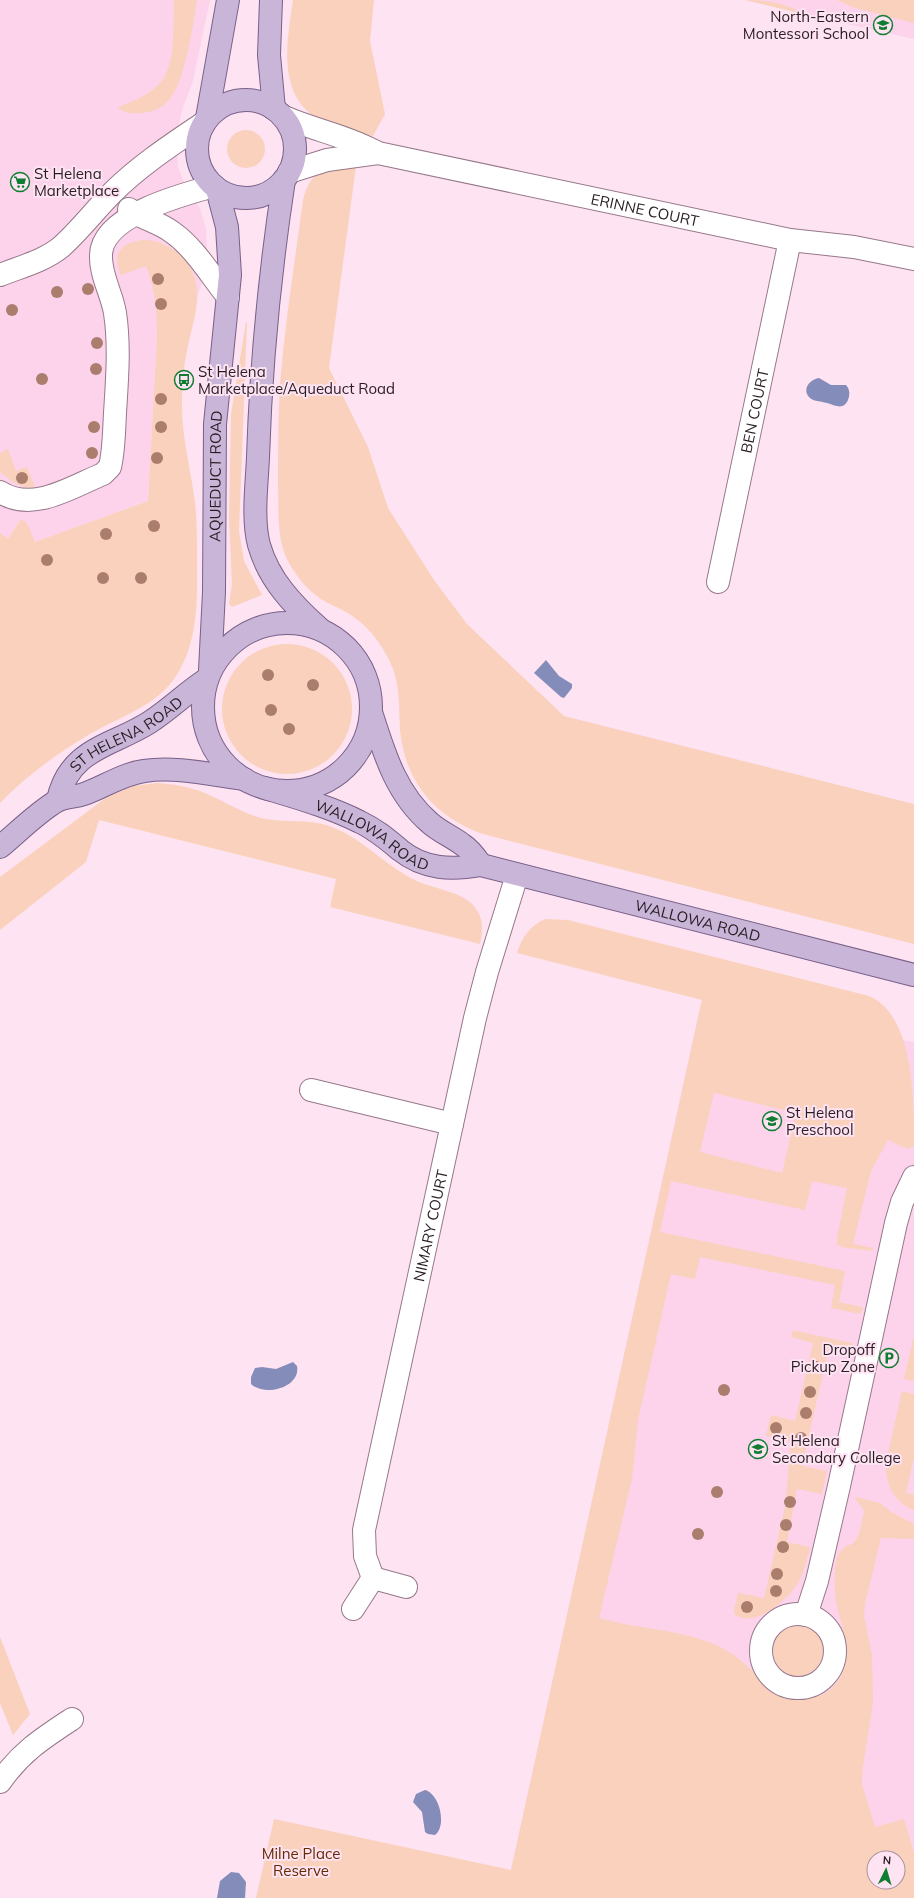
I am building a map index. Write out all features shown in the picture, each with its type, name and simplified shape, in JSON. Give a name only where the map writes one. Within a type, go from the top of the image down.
[{"type":"main road","points":[[228,0],[206,120],[200,133],[197,147],[198,162],[204,175],[216,188],[231,195],[245,198],[260,196],[273,190],[286,176]]},
{"type":"main road","points":[[271,0],[269,55],[278,113]]},
{"type":"main road","points":[[206,120],[226,104],[238,101],[263,103],[278,113],[290,128],[294,142],[294,158],[286,176],[276,232],[264,355],[258,439],[256,523],[258,543],[272,577],[293,603],[321,630]]},
{"type":"main road","name":"AQUEDUCT ROAD","points":[[216,188],[227,227],[229,250],[228,298],[215,424],[214,592],[209,675],[204,691],[202,709],[204,725],[210,742],[230,769],[244,779]]},
{"type":"main road","points":[[209,675],[218,658],[231,643],[246,633],[264,626],[283,622],[303,624],[321,630],[334,637],[345,646],[362,669],[369,689],[371,711],[384,755],[397,783],[410,803],[423,817],[440,831],[463,844],[481,865]]},
{"type":"main road","name":"ST HELENA ROAD","points":[[58,800],[66,776],[75,765],[88,754],[150,722],[209,675]]},
{"type":"main road","points":[[244,779],[266,788],[282,791],[298,790],[315,786],[338,772],[354,757],[363,742],[371,711]]},
{"type":"main road","name":"ST HELENA ROAD","points":[[0,847],[58,800],[73,798],[108,782],[144,771],[180,771],[244,779]]},
{"type":"main road","name":"WALLOWA ROAD","points":[[266,788],[344,814],[370,827],[411,858],[438,868],[459,868],[481,865],[914,974]]},
{"type":"street","name":"ERINNE COURT","points":[[278,113],[303,126],[358,142],[378,153],[790,240],[854,247],[914,259]]},
{"type":"street","points":[[0,275],[30,263],[60,247],[88,220],[113,192],[134,173],[206,120]]},
{"type":"street","name":"ERINNE COURT","points":[[286,176],[328,160],[378,153]]},
{"type":"street","points":[[0,492],[18,499],[39,501],[103,474],[110,467],[116,392],[117,342],[115,313],[101,261],[103,245],[116,227],[136,214],[178,196],[216,188]]},
{"type":"street","points":[[113,192],[136,214],[160,224],[173,232],[197,257],[228,298]]},
{"type":"street","name":"BEN COURT","points":[[718,582],[790,240]]},
{"type":"street","name":"NIMARY COURT","points":[[373,1578],[366,1556],[364,1530],[452,1124],[487,972],[517,875]]},
{"type":"street","points":[[311,1090],[452,1124]]},
{"type":"street","points":[[806,1615],[817,1581],[896,1223],[902,1202],[914,1177]]},
{"type":"street","points":[[353,1609],[373,1578],[406,1587]]},
{"type":"street","points":[[0,1782],[10,1768],[35,1743],[72,1719]]},
{"type":"shaded area","points":[[0,0],[210,0],[193,81],[183,107],[178,128],[177,150],[178,166],[183,180],[200,208],[206,229],[207,252],[204,276],[197,298],[194,276],[182,258],[165,244],[143,240],[146,266],[155,292],[157,307],[157,335],[148,501],[35,542],[27,523],[21,519],[8,539],[0,533]]},
{"type":"shaded area","name":"North-Eastern Montessori School","points":[[745,0],[914,0],[914,39],[803,14]]},
{"type":"shaded area","name":"St Helena Secondary College","points":[[701,1003],[914,1042],[914,1898],[505,1898]]},
{"type":"green space","points":[[174,0],[197,0],[187,55],[173,95],[166,103],[157,109],[148,112],[128,113],[123,111],[118,107],[149,93],[159,84],[167,71],[172,52]]},
{"type":"green space","points":[[293,0],[374,0],[370,41],[385,114],[373,136],[339,128],[320,120],[306,110],[296,97],[291,82],[287,50]]},
{"type":"green space","points":[[745,0],[775,2],[803,14]]},
{"type":"green space","points":[[837,0],[914,0],[914,23],[855,8]]},
{"type":"green space","points":[[242,130],[250,130],[260,135],[264,142],[264,156],[260,163],[250,168],[242,168],[232,163],[230,160],[227,153],[227,145],[232,135],[235,133]]},
{"type":"green space","points":[[356,166],[329,368],[368,447],[388,508],[434,580],[467,624],[564,716],[914,804],[914,944],[483,834],[450,818],[425,795],[408,766],[403,749],[400,730],[397,684],[393,669],[386,654],[367,628],[348,613],[320,598],[296,575],[285,554],[280,535],[278,515],[278,421],[280,384],[287,315],[303,200],[311,181],[321,171]]},
{"type":"green space","points":[[143,240],[168,246],[182,257],[192,271],[197,288],[197,306],[185,365],[182,399],[183,430],[195,502],[197,530],[197,602],[190,646],[178,673],[170,685],[160,695],[62,751],[40,767],[0,803],[0,533],[8,539],[21,519],[27,523],[35,542],[148,501],[157,335],[155,300],[152,283],[146,266],[121,275],[117,261],[120,250],[135,241]]},
{"type":"green space","points":[[246,322],[239,531],[244,561],[262,595],[232,607],[229,604],[232,584],[229,519],[231,414]]},
{"type":"green space","points":[[8,449],[16,471],[27,467],[35,487],[30,488],[20,486],[0,472],[0,453]]},
{"type":"green space","points":[[293,644],[312,649],[333,663],[347,684],[351,696],[351,722],[347,734],[333,755],[312,769],[300,773],[281,774],[262,769],[241,755],[227,734],[223,722],[222,703],[227,684],[241,663],[262,649],[274,645]]},
{"type":"green space","points":[[157,783],[195,789],[254,816],[272,820],[317,823],[339,830],[351,836],[407,876],[419,882],[456,894],[469,901],[480,915],[482,934],[480,944],[330,907],[336,879],[99,820],[86,862],[0,930],[0,877],[107,797],[133,786]]},
{"type":"green space","name":"Milne Place Reserve","points":[[545,919],[568,920],[869,996],[884,1006],[895,1021],[903,1039],[912,1083],[914,1146],[907,1149],[888,1140],[871,1171],[853,1244],[873,1248],[872,1251],[841,1247],[837,1244],[847,1188],[812,1181],[805,1210],[671,1181],[660,1232],[845,1271],[839,1302],[862,1307],[863,1309],[860,1314],[831,1308],[835,1285],[700,1257],[695,1279],[671,1274],[638,1420],[632,1479],[599,1618],[693,1637],[713,1643],[743,1662],[771,1692],[781,1697],[791,1699],[802,1700],[812,1698],[822,1695],[838,1682],[845,1664],[846,1649],[844,1633],[836,1601],[835,1568],[840,1552],[845,1547],[855,1542],[860,1532],[864,1512],[863,1508],[855,1499],[856,1497],[880,1503],[891,1512],[914,1524],[914,1539],[881,1538],[865,1604],[864,1616],[872,1654],[873,1703],[862,1773],[862,1784],[875,1827],[904,1819],[914,1853],[914,1898],[256,1898],[274,1819],[511,1870],[702,1000],[517,953],[521,942],[535,925]],"holes":[[[714,1093],[796,1113],[782,1173],[700,1152]]]},
{"type":"green space","points":[[796,1331],[852,1343],[854,1348],[850,1351],[829,1347],[802,1466],[827,1471],[822,1494],[797,1489],[787,1542],[810,1547],[802,1575],[796,1586],[789,1594],[772,1609],[762,1615],[752,1618],[743,1618],[735,1615],[734,1611],[738,1593],[764,1598],[785,1507],[791,1442],[766,1436],[771,1415],[795,1421],[813,1343],[791,1337],[792,1332]]},
{"type":"green space","points":[[914,1336],[914,1381],[904,1379]]},
{"type":"green space","points":[[902,1391],[914,1394],[914,1457],[906,1493],[914,1495],[914,1510],[901,1503],[896,1497],[889,1485],[886,1470],[886,1463]]},
{"type":"green space","points":[[798,1626],[808,1628],[816,1633],[821,1641],[823,1651],[821,1661],[816,1669],[808,1674],[798,1676],[788,1674],[780,1669],[775,1661],[773,1651],[775,1641],[780,1633],[788,1628]]},
{"type":"green space","points":[[0,1637],[30,1714],[13,1735],[0,1703]]},
{"type":"water","points":[[819,378],[831,385],[846,385],[849,390],[849,394],[848,400],[844,405],[839,406],[816,401],[807,395],[806,392],[808,385],[813,380]]},
{"type":"water","points":[[546,660],[559,676],[572,684],[572,688],[564,698],[534,673]]},
{"type":"water","points":[[293,1362],[297,1366],[297,1374],[288,1385],[272,1390],[264,1390],[251,1384],[251,1377],[255,1368],[262,1367],[276,1369]]},
{"type":"water","points":[[425,1790],[435,1797],[440,1811],[441,1825],[439,1831],[435,1835],[425,1832],[422,1812],[413,1802],[416,1794]]},
{"type":"water","points":[[231,1872],[239,1873],[246,1882],[245,1898],[217,1898],[220,1881]]},
{"type":"place","name":"North-Eastern Montessori School","points":[[883,25]]},
{"type":"place","name":"St Helena Marketplace","points":[[20,182]]},
{"type":"place","name":"St Helena Marketplace/Aqueduct Road","points":[[184,380]]},
{"type":"place","name":"St Helena Preschool","points":[[772,1121]]},
{"type":"place","name":"Dropoff Pickup Zone","points":[[889,1358]]},
{"type":"place","name":"St Helena Secondary College","points":[[758,1449]]}]
